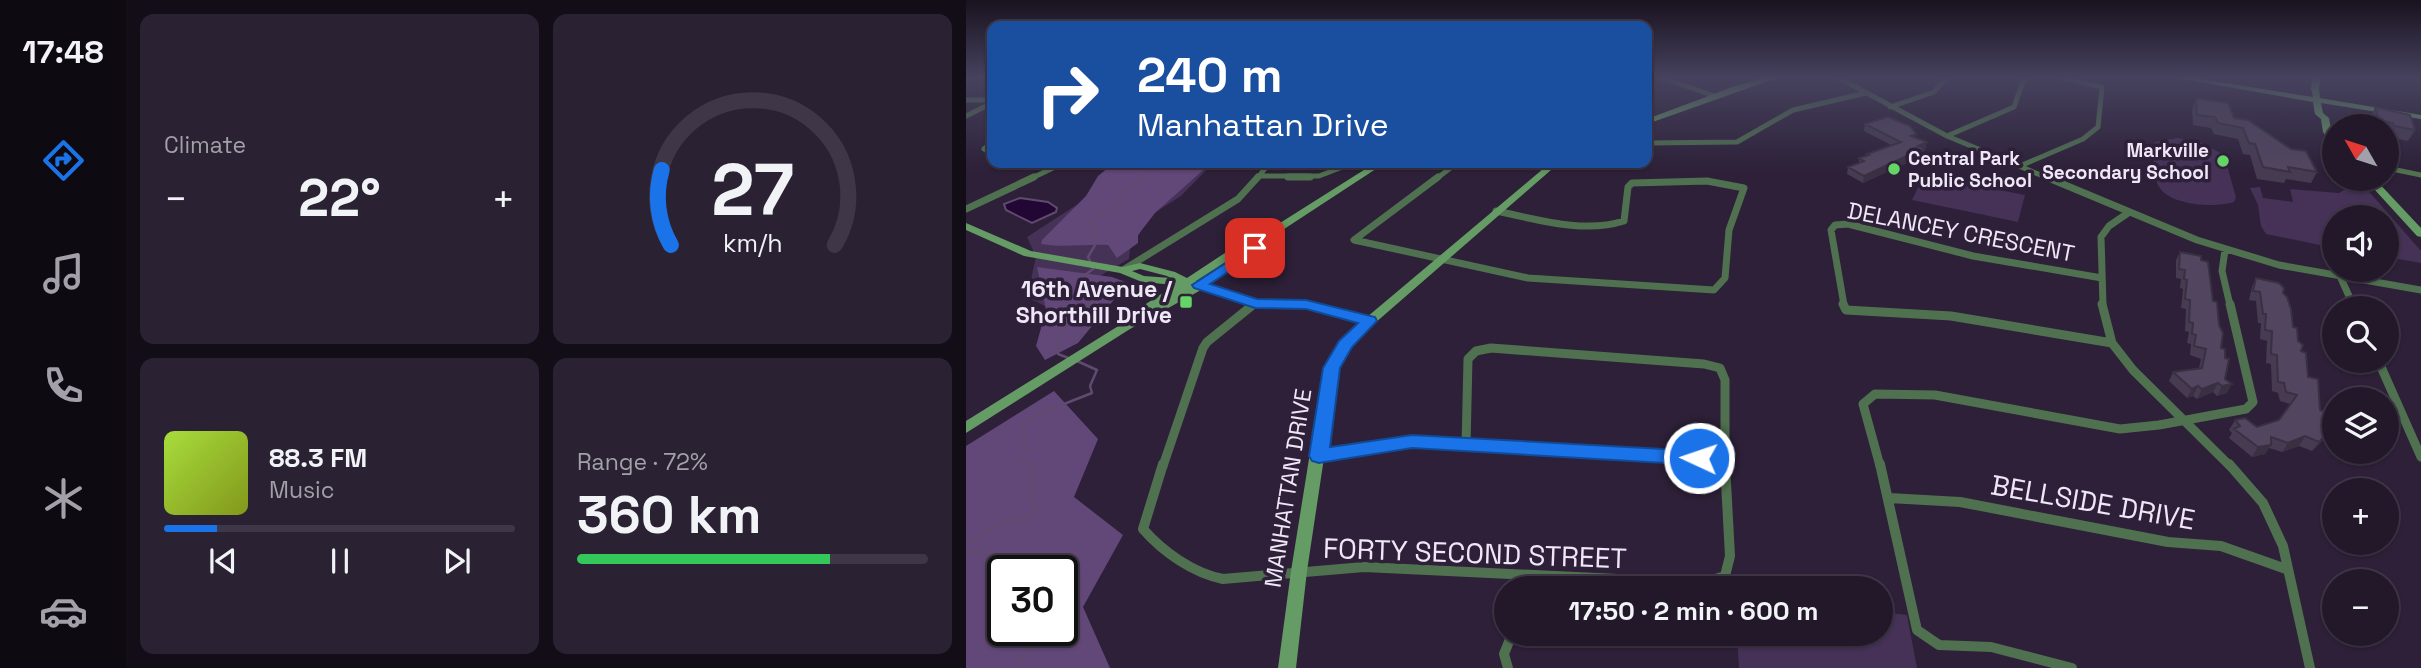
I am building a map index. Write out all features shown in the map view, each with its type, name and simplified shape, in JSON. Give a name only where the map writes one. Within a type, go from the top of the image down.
[{"type":"street","points":[[1652,120],[1680,109]]},
{"type":"street","points":[[1652,143],[1737,142],[1797,109]]},
{"type":"street","points":[[1894,109],[1947,136],[2128,213],[2225,250],[2279,265],[2322,273]]},
{"type":"street","points":[[1947,136],[2012,109]]},
{"type":"street","points":[[2020,166],[2083,139],[2098,127],[2100,109]]},
{"type":"street","points":[[2374,109],[2421,117]]},
{"type":"street","points":[[1652,116],[1657,118]]},
{"type":"street","points":[[966,209],[1053,168]]},
{"type":"street","points":[[1123,270],[1238,200],[1265,168]]},
{"type":"street","points":[[1258,176],[1323,177],[1345,168]]},
{"type":"street","points":[[966,428],[1126,326],[1151,314],[1193,283],[1255,248],[1265,237],[1373,168]]},
{"type":"street","points":[[1450,168],[1354,240],[1528,278],[1714,290],[1725,278],[1729,230],[1744,188],[1713,182],[1632,183],[1628,187],[1623,220],[1613,226],[1550,222],[1496,211]]},
{"type":"street","name":"MANHATTAN DRIVE","points":[[1287,668],[1299,572],[1332,368],[1345,344],[1369,321],[1549,168]]},
{"type":"street","points":[[2399,170],[2421,175]]},
{"type":"street","points":[[2381,191],[2419,230]]},
{"type":"street","points":[[2128,213],[2109,226],[2101,237],[2103,314],[2112,343],[2133,370],[2242,477],[2263,503],[2283,546],[2310,668]]},
{"type":"street","name":"DELANCEY CRESCENT","points":[[2102,278],[1973,256],[1848,224],[1835,225],[1830,230],[1841,299],[1846,310],[1951,316],[2112,343]]},
{"type":"street","points":[[966,226],[1018,251],[1123,270],[1128,275],[1159,281],[1193,283],[1255,303],[1306,305],[1369,321]]},
{"type":"street","points":[[2072,668],[1991,647],[1939,645],[1917,630],[1889,499],[1863,404],[1875,394],[1935,395],[2120,429],[2186,421],[2246,409],[2253,402],[2221,271],[2225,250]]},
{"type":"street","points":[[2375,282],[2421,290]]},
{"type":"street","name":"FORTY SECOND STREET","points":[[1255,303],[1202,349],[1143,529],[1153,542],[1211,579],[1364,567],[1494,578]]},
{"type":"street","name":"FORTY SECOND STREET","points":[[1466,446],[1468,359],[1476,351],[1502,349],[1704,364],[1720,368],[1725,380],[1725,459],[1730,556],[1725,576]]},
{"type":"street","points":[[2384,373],[2421,457]]},
{"type":"street","points":[[1319,456],[1400,442],[1725,459]]},
{"type":"street","name":"BELLSIDE DRIVE","points":[[1889,499],[1933,499],[1979,505],[2114,533],[2168,542],[2221,546],[2286,569]]},
{"type":"street","points":[[1507,646],[1504,654],[1507,668]]},
{"type":"shaded area","points":[[2177,138],[2202,143],[2224,155],[2236,197],[2234,202],[2205,205],[2183,202],[2159,187],[2152,147],[2155,142]]},
{"type":"shaded area","points":[[1108,168],[1205,168],[1155,213],[1138,235],[1138,243],[1117,258],[1108,245],[1041,244],[1086,196],[1098,176]]},
{"type":"shaded area","points":[[1111,168],[1208,168],[1181,196],[1151,215],[1130,249],[1129,259],[1047,307],[1027,297],[1036,257],[1027,237],[1092,195]]},
{"type":"shaded area","points":[[1924,175],[2025,195],[2018,222],[1912,200]]},
{"type":"shaded area","points":[[2260,187],[2263,198],[2293,202],[2290,189],[2339,193],[2368,191],[2381,205],[2322,205],[2322,246],[2266,234],[2250,188]]},
{"type":"shaded area","points":[[1020,198],[1048,202],[1057,208],[1056,212],[1032,223],[1006,210],[1004,204]]},
{"type":"shaded area","points":[[2399,226],[2421,251],[2421,263],[2399,259]]},
{"type":"shaded area","points":[[1037,267],[1112,277],[1134,285],[1117,296],[1078,343],[1045,360],[1036,346],[1046,310]]},
{"type":"shaded area","points":[[1054,391],[1098,439],[1074,497],[1123,535],[1083,607],[1110,668],[966,668],[966,446]]},
{"type":"shaded area","points":[[1893,613],[1907,615],[1917,668],[1739,668],[1738,646],[1893,646]]},
{"type":"building","points":[[2197,109],[2230,109],[2234,118],[2248,120],[2291,149],[2306,151],[2317,172],[2288,167],[2290,172],[2263,167],[2255,144],[2249,143],[2243,128],[2218,123],[2215,117],[2197,115]]},
{"type":"building","points":[[2376,109],[2410,115],[2415,130],[2399,127],[2399,114],[2377,114]]},
{"type":"building","points":[[1888,117],[1910,126],[1916,134],[1911,136],[1927,142],[1918,146],[1924,148],[1864,176],[1848,167],[1864,161],[1859,158],[1869,155],[1867,154],[1901,142],[1865,124]]},
{"type":"building","points":[[2180,252],[2201,256],[2201,260],[2208,262],[2213,301],[2217,302],[2219,325],[2223,333],[2221,348],[2225,349],[2225,358],[2229,359],[2225,379],[2232,384],[2222,386],[2218,383],[2202,389],[2198,386],[2192,389],[2173,372],[2202,368],[2206,349],[2194,346],[2196,335],[2192,334],[2193,323],[2189,322],[2190,300],[2185,299],[2187,280],[2184,279],[2185,270],[2179,269]]},
{"type":"building","points":[[2256,278],[2279,283],[2284,288],[2293,327],[2297,328],[2298,341],[2303,345],[2301,351],[2306,353],[2308,377],[2318,379],[2322,411],[2322,439],[2319,442],[2305,436],[2288,443],[2271,437],[2271,445],[2258,447],[2234,429],[2240,426],[2235,420],[2245,418],[2257,427],[2279,420],[2297,395],[2286,392],[2284,383],[2278,382],[2277,355],[2271,354],[2272,331],[2265,330],[2266,314],[2263,314],[2260,292],[2253,291]]},
{"type":"waterway","points":[[1140,179],[1154,168]]},
{"type":"waterway","points":[[1090,261],[1088,257],[1098,240],[1094,235],[1096,230],[1085,225],[1120,202],[1122,193],[1143,177]]},
{"type":"waterway","points":[[1071,359],[1058,354],[1058,345],[1068,324],[1093,302],[1083,296],[1082,285],[1078,280],[1093,269]]},
{"type":"waterway","points":[[1033,466],[1017,460],[1029,449],[1023,442],[1025,432],[1022,426],[1036,415],[1092,393],[1090,386],[1097,370],[1077,361]]},
{"type":"waterway","points":[[966,545],[1002,523],[1025,519],[1036,511],[1036,503],[1029,496],[1034,480],[1030,474],[1033,466]]},
{"type":"waterway","points":[[966,554],[981,551],[993,555]]},
{"type":"waterway","points":[[1016,668],[1028,646]]},
{"type":"place","name":"Markville Secondary School","points":[[2223,161]]},
{"type":"place","name":"Central Park Public School","points":[[1894,169]]},
{"type":"place","name":"16th Avenue / Shorthill Drive","points":[[1186,302]]},
{"type":"route","points":[[1255,248],[1199,285],[1255,303],[1306,305],[1369,321],[1345,344],[1332,368],[1319,456],[1412,442],[1699,458]]}]
